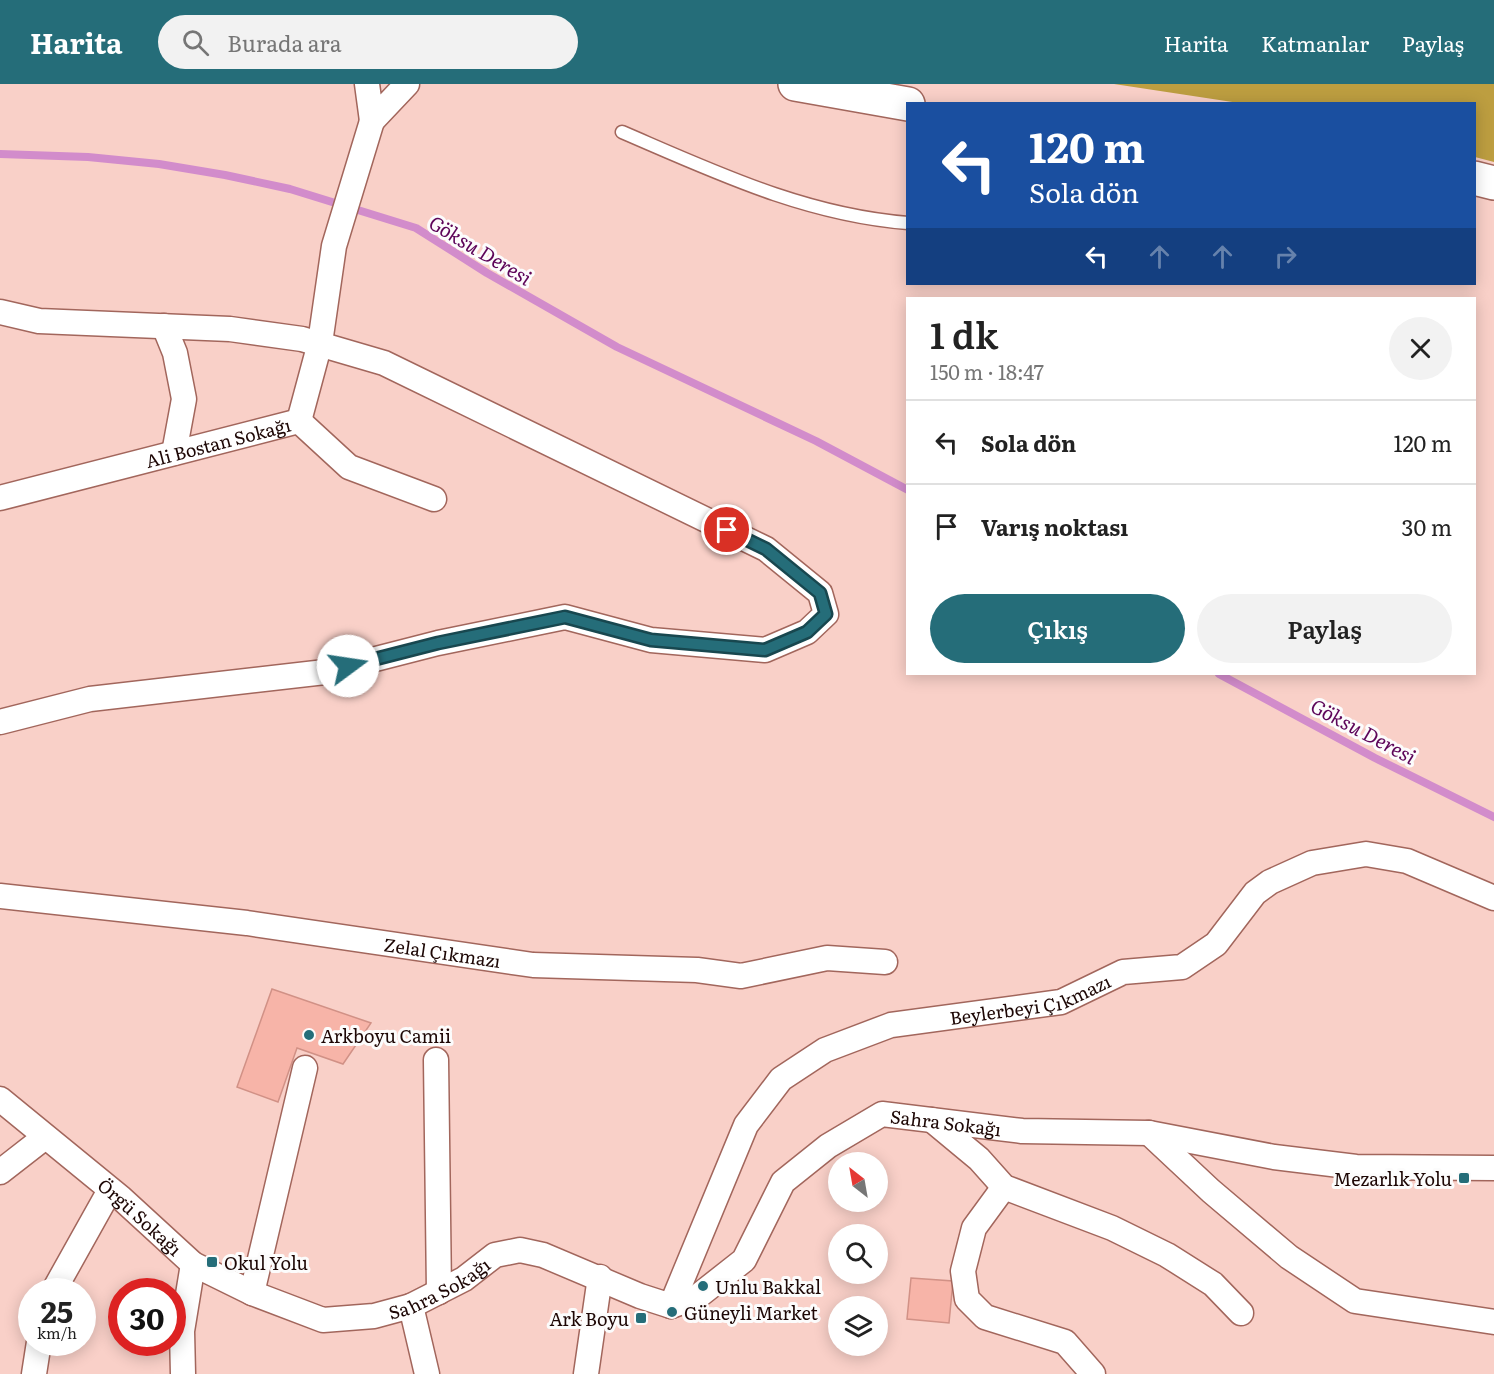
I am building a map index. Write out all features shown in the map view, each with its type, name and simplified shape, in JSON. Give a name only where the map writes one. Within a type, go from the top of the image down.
[{"type":"street","points":[[367,84],[372,121]]},
{"type":"street","points":[[372,121],[406,84]]},
{"type":"street","points":[[795,84],[906,104]]},
{"type":"street","name":"Ali Bostan Sokağı","points":[[0,498],[298,421],[320,343],[334,246],[372,121]]},
{"type":"street","points":[[1476,178],[1494,183]]},
{"type":"street","points":[[0,312],[39,321],[230,329],[320,343],[384,363],[766,549],[820,593],[826,614],[807,632],[765,650],[651,640],[565,617],[438,643],[325,672],[90,699],[0,722]]},
{"type":"street","points":[[164,326],[175,353],[184,399],[174,453]]},
{"type":"street","points":[[298,421],[349,467],[434,499]]},
{"type":"street","name":"Beylerbeyi Çıkmazı","points":[[671,1306],[746,1125],[781,1079],[825,1050],[891,1024],[1061,1002],[1123,972],[1182,967],[1216,944],[1255,893],[1270,882],[1312,864],[1366,854],[1407,861],[1494,898]]},
{"type":"street","name":"Zelal Çıkmazı","points":[[0,896],[247,923],[533,965],[696,970],[741,976],[827,958],[885,962]]},
{"type":"street","points":[[436,1060],[439,1292]]},
{"type":"street","points":[[252,1293],[305,1068]]},
{"type":"street","name":"Örgü Sokağı","points":[[0,1099],[110,1190],[193,1264],[182,1331],[183,1374]]},
{"type":"street","name":"Sahra Sokağı","points":[[193,1264],[252,1293],[323,1320],[374,1316],[411,1306],[464,1279],[495,1255],[520,1250],[543,1255],[600,1277],[640,1296],[671,1306],[698,1297],[744,1260],[783,1182],[828,1146],[882,1114],[1022,1131],[1149,1133],[1274,1157],[1356,1167],[1494,1168]]},
{"type":"street","points":[[932,1120],[979,1160],[1004,1187],[1112,1228],[1167,1255],[1213,1284],[1241,1313]]},
{"type":"street","points":[[1149,1133],[1211,1191],[1289,1257],[1356,1301],[1494,1322]]},
{"type":"street","points":[[0,1172],[45,1137]]},
{"type":"street","points":[[1004,1187],[974,1228],[963,1271],[968,1299],[985,1317],[1065,1342],[1093,1374]]},
{"type":"street","points":[[61,1278],[110,1190]]},
{"type":"street","points":[[586,1374],[600,1277]]},
{"type":"street","points":[[411,1306],[427,1374]]},
{"type":"street","points":[[34,1374],[37,1356]]},
{"type":"lane","points":[[622,132],[759,191],[826,210],[906,223]]},
{"type":"shaded area","points":[[1114,84],[1494,84],[1494,162],[1476,157],[1476,102],[1232,102]]},
{"type":"building","name":"Arkboyu Camii","points":[[272,989],[371,1023],[343,1064],[297,1048],[278,1102],[237,1087]]},
{"type":"building","points":[[911,1278],[953,1281],[949,1323],[907,1319]]},
{"type":"waterway","name":"Göksu Deresi","points":[[0,154],[88,157],[159,164],[225,175],[290,189],[416,228],[487,273],[617,347],[816,441],[906,489]]},
{"type":"waterway","name":"Göksu Deresi","points":[[1221,675],[1375,758],[1494,817]]},
{"type":"place","name":"Arkboyu Camii","points":[[309,1035]]},
{"type":"place","name":"Mezarlık Yolu","points":[[1464,1178]]},
{"type":"place","name":"Okul Yolu","points":[[212,1262]]},
{"type":"place","name":"Unlu Bakkal","points":[[703,1286]]},
{"type":"place","name":"Güneyli Market","points":[[672,1312]]},
{"type":"place","name":"Ark Boyu","points":[[641,1318]]},
{"type":"route","points":[[348,666],[438,643],[565,617],[651,640],[765,650],[807,632],[826,614],[820,593],[766,549],[727,530]]}]
